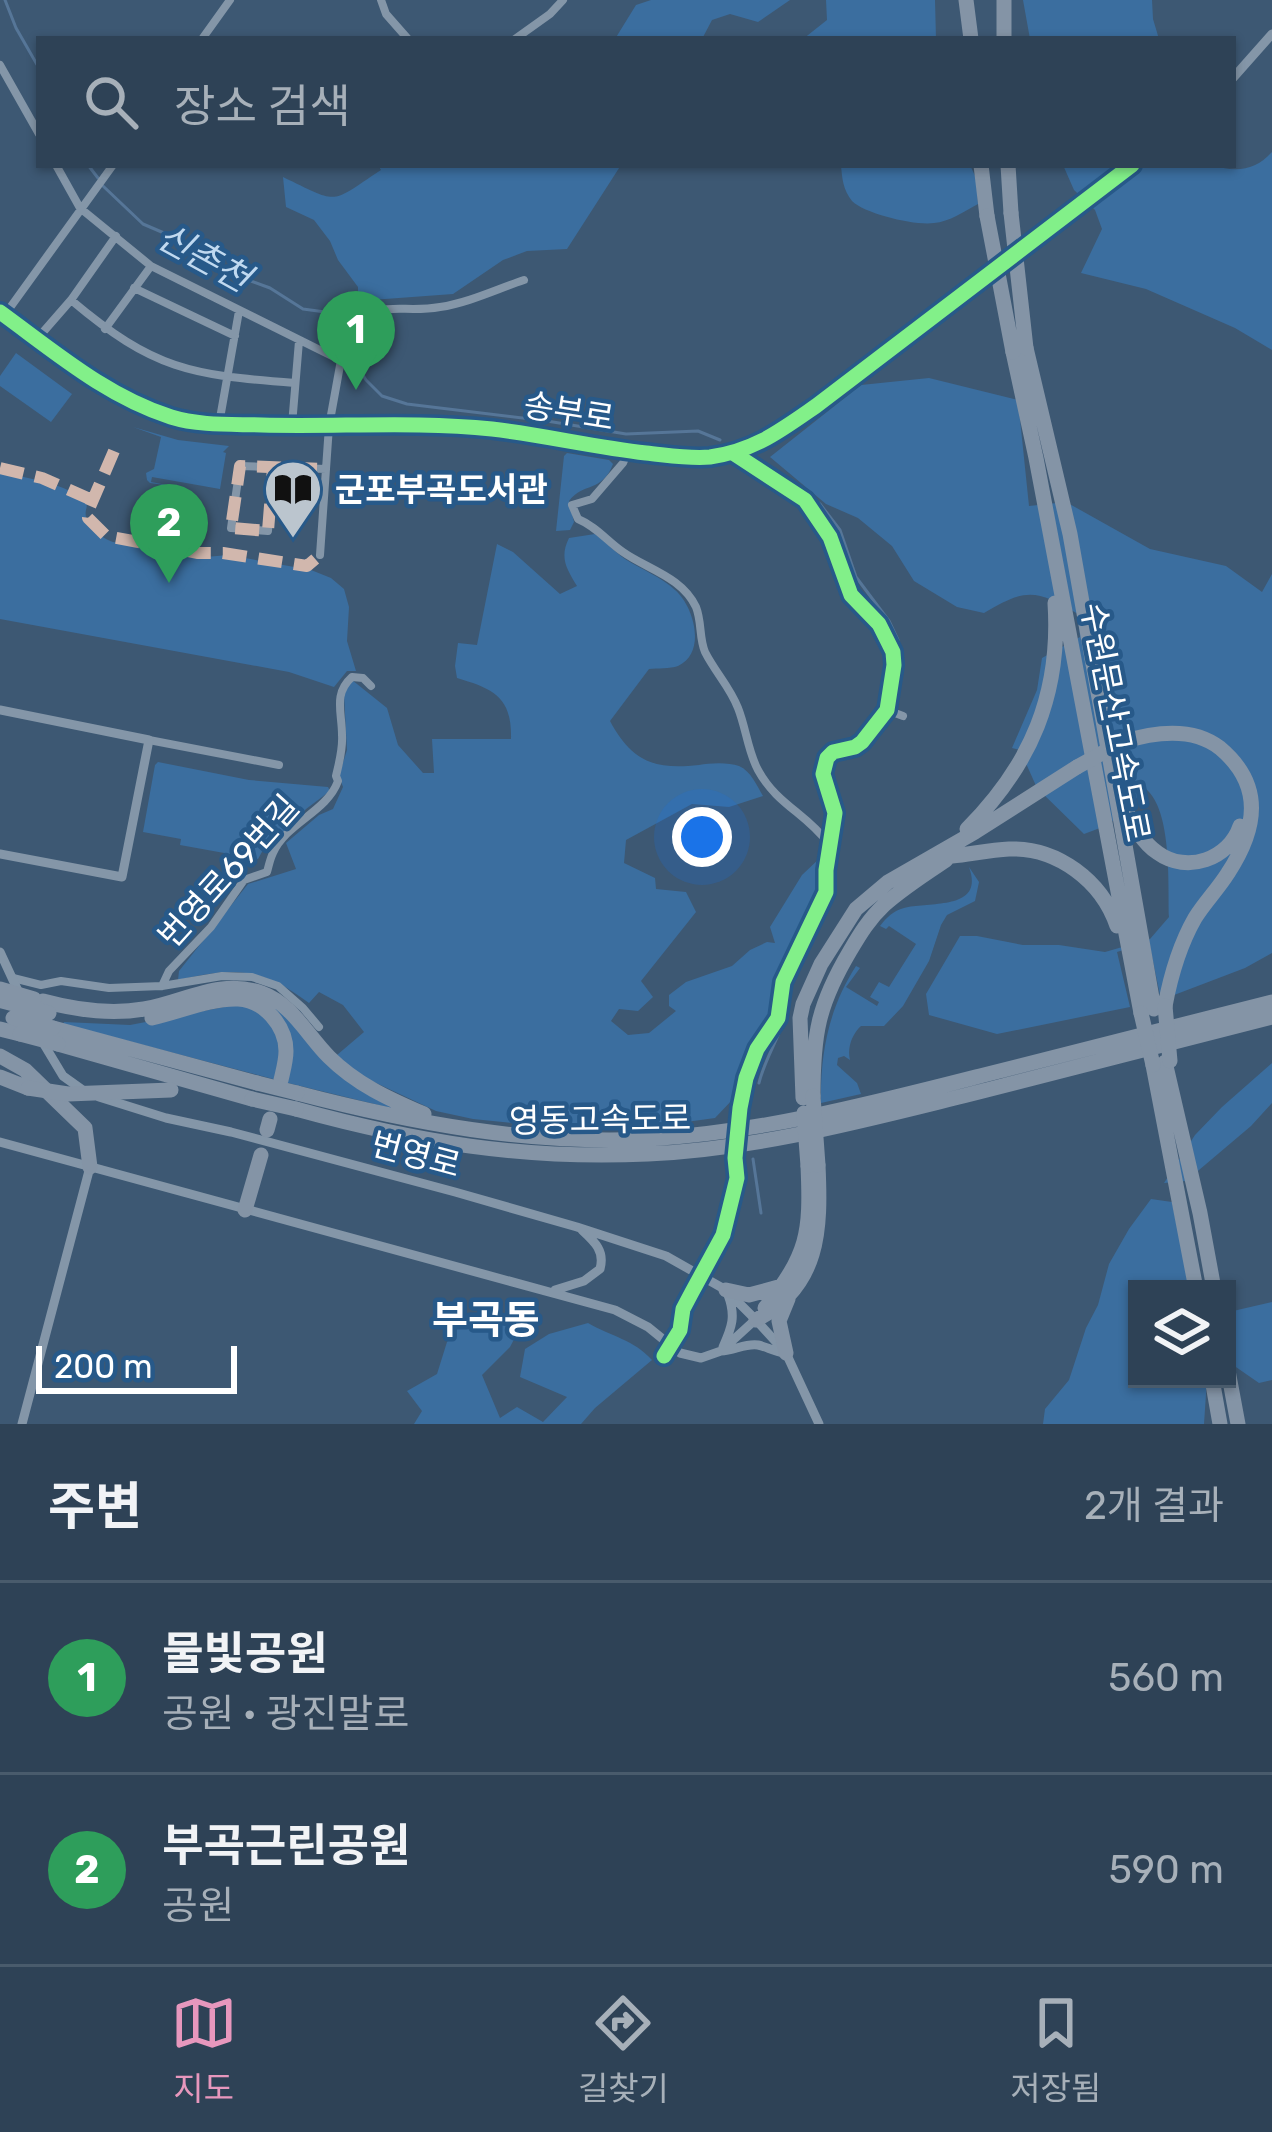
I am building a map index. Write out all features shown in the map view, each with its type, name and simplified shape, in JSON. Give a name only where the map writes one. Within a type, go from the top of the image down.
[{"type":"highway","points":[[966,0],[971,36]]},
{"type":"highway","points":[[1004,0],[1004,36]]},
{"type":"highway","name":"수원문산고속도로","points":[[981,168],[986,216],[1070,534],[1162,1062],[1195,1280]]},
{"type":"highway","name":"수원문산고속도로","points":[[1008,168],[1020,350],[1052,546],[1132,968],[1153,1009]]},
{"type":"highway","points":[[949,852],[1010,781],[1033,739],[1046,701],[1053,674],[1056,618],[1052,546]]},
{"type":"highway","points":[[756,1320],[772,1311],[806,1273],[817,1241],[820,1210],[808,1097],[819,1014],[830,984],[866,924],[949,852],[1078,770],[1142,735],[1174,733],[1209,740],[1226,753],[1246,778],[1252,816],[1228,874],[1198,913],[1153,1009]]},
{"type":"highway","points":[[1114,787],[1147,844],[1172,861],[1208,860],[1224,850],[1236,838],[1244,816],[1244,797],[1232,772],[1208,749],[1174,740],[1123,745]]},
{"type":"highway","points":[[949,852],[1035,851],[1070,865],[1094,886],[1113,913],[1132,968]]},
{"type":"highway","points":[[51,1022],[82,1010],[164,1005],[209,989],[262,993],[290,1012],[356,1080],[454,1128]]},
{"type":"highway","points":[[1162,1029],[1272,989]]},
{"type":"highway","points":[[6,1008],[51,1022],[132,1021],[226,1000],[250,1001],[280,1026],[286,1052],[280,1080]]},
{"type":"highway","name":"영동고속도로","points":[[6,1008],[250,1092],[491,1134],[647,1139],[742,1130],[831,1114],[1272,1002]]},
{"type":"highway","name":"영동고속도로","points":[[297,1101],[418,1140],[567,1155],[651,1154],[836,1128],[1272,1018]]},
{"type":"highway","points":[[0,1056],[25,1070],[85,1128],[90,1167]]},
{"type":"highway","name":"수원문산고속도로","points":[[1162,1062],[1212,1280]]},
{"type":"highway","points":[[0,1077],[28,1088],[68,1094],[250,1092]]},
{"type":"highway","points":[[245,1210],[261,1155]]},
{"type":"highway","points":[[726,1290],[749,1294],[787,1291]]},
{"type":"highway","points":[[786,1353],[779,1321],[787,1291]]},
{"type":"highway","points":[[1214,1388],[1220,1424]]},
{"type":"highway","points":[[1231,1388],[1238,1424]]},
{"type":"street","points":[[204,36],[230,0]]},
{"type":"street","points":[[381,0],[386,14],[406,36]]},
{"type":"street","points":[[519,36],[563,0]]},
{"type":"street","points":[[1236,74],[1272,34]]},
{"type":"street","points":[[0,65],[36,129]]},
{"type":"street","points":[[58,168],[80,208],[151,266],[299,341],[340,356]]},
{"type":"street","points":[[1,317],[111,169]]},
{"type":"street","name":"송부로","points":[[1,317],[134,404],[177,419],[219,424],[428,424],[703,458],[764,442],[1078,205]]},
{"type":"street","points":[[38,339],[116,236]]},
{"type":"street","points":[[105,329],[151,266]]},
{"type":"street","points":[[320,555],[329,426],[347,326],[379,308],[439,308],[524,280]]},
{"type":"street","points":[[134,288],[235,337]]},
{"type":"street","points":[[70,300],[105,329],[166,364],[227,377],[296,383]]},
{"type":"street","points":[[219,424],[239,311]]},
{"type":"street","points":[[292,425],[299,341]]},
{"type":"street","points":[[628,451],[592,499],[572,506],[578,519],[682,587],[695,605],[707,657],[735,700],[755,766],[773,794],[815,826],[829,845]]},
{"type":"street","points":[[733,453],[805,500],[830,537],[851,595],[879,625],[894,664],[887,710],[862,742],[826,758],[824,774],[835,813],[826,892],[784,982],[778,1018],[757,1049],[740,1108]]},
{"type":"street","points":[[273,468],[268,531],[231,528],[240,466],[326,469]]},
{"type":"street","name":"번영로69번길","points":[[162,986],[169,971],[211,926],[244,880],[268,872],[273,849],[334,793],[343,734],[338,700],[342,687],[352,677],[363,678],[371,686]]},
{"type":"street","points":[[0,710],[279,765]]},
{"type":"street","points":[[887,710],[903,716]]},
{"type":"street","points":[[0,856],[122,877],[149,740]]},
{"type":"street","name":"번영로","points":[[0,952],[6,1008],[63,1076],[81,1090],[166,1118],[578,1227],[666,1256],[726,1290],[756,1320],[786,1353],[819,1424]]},
{"type":"street","name":"번영로69번길","points":[[6,1008],[40,986],[61,981],[109,988],[252,977],[278,986],[319,1027]]},
{"type":"street","points":[[0,1142],[615,1310],[648,1327],[680,1353],[701,1358],[755,1344],[786,1353]]},
{"type":"street","points":[[713,1254],[732,1203],[735,1158]]},
{"type":"street","points":[[22,1424],[90,1167]]},
{"type":"street","points":[[550,1291],[584,1281],[600,1269],[602,1253],[578,1227]]},
{"type":"street","points":[[721,1351],[734,1312],[726,1290]]},
{"type":"street","points":[[680,1330],[692,1292]]},
{"type":"street","points":[[721,1351],[756,1320]]},
{"type":"shaded area","points":[[651,0],[790,0],[758,22],[730,14],[712,20],[704,36],[617,36],[636,5]]},
{"type":"shaded area","points":[[826,0],[935,0],[936,36],[807,36],[827,20]]},
{"type":"shaded area","points":[[1023,0],[1152,0],[1158,36],[1029,36]]},
{"type":"shaded area","points":[[1272,152],[1272,350],[1235,328],[1146,289],[1081,273],[1102,229],[1095,210],[1074,190],[1064,168],[1236,169],[1258,163]]},
{"type":"shaded area","points":[[619,168],[567,249],[527,251],[503,260],[453,294],[358,301],[358,287],[314,220],[286,207],[283,177],[334,197],[381,170]]},
{"type":"shaded area","points":[[842,168],[971,168],[978,204],[940,222],[915,223],[868,210],[852,201]]},
{"type":"shaded area","points":[[16,353],[72,394],[51,422],[0,386],[0,376]]},
{"type":"shaded area","points":[[929,378],[1018,400],[1029,506],[1066,502],[1150,549],[1226,566],[1262,592],[1272,574],[1272,953],[1161,1000],[1149,942],[1117,952],[1130,1007],[997,1034],[929,1015],[926,994],[960,936],[1105,952],[1150,939],[1169,917],[1164,830],[1146,789],[1108,825],[1084,834],[1037,788],[1020,750],[1012,748],[1037,690],[1042,658],[1080,637],[1078,614],[1031,595],[984,613],[957,607],[914,581],[892,546],[858,518],[826,504],[770,457],[861,385]]},
{"type":"shaded area","points":[[133,427],[178,440],[229,446],[223,452],[220,489],[152,477],[151,482],[178,487],[150,483],[146,473],[154,469],[161,437]]},
{"type":"shaded area","points":[[564,456],[613,464],[603,479],[569,501],[574,522],[570,530],[556,531]]},
{"type":"shaded area","points":[[0,472],[74,493],[86,504],[90,525],[113,542],[206,557],[228,555],[331,578],[344,589],[349,607],[347,641],[356,671],[347,671],[334,687],[289,672],[0,619]]},
{"type":"shaded area","points":[[595,534],[675,590],[688,607],[694,629],[687,660],[675,667],[649,669],[610,721],[618,735],[636,754],[657,764],[739,766],[763,796],[729,807],[692,804],[626,840],[624,863],[655,878],[656,889],[686,892],[696,912],[641,981],[653,997],[638,1011],[619,1009],[611,1021],[628,1035],[649,1033],[676,1011],[669,1006],[669,995],[686,982],[732,966],[767,942],[775,943],[770,927],[802,875],[820,858],[821,891],[776,979],[773,1016],[752,1047],[734,1098],[715,1118],[650,1127],[580,1130],[473,1119],[436,1111],[359,1075],[337,1055],[364,1032],[343,1005],[319,992],[309,1003],[276,982],[247,973],[178,980],[179,971],[248,884],[296,869],[286,843],[333,809],[343,787],[339,775],[347,750],[344,694],[352,680],[387,708],[398,745],[423,773],[434,773],[432,739],[511,739],[504,704],[491,691],[457,678],[455,666],[458,643],[477,645],[497,544],[513,552],[560,594],[577,586],[564,557],[569,538]]},
{"type":"shaded area","points":[[158,762],[249,780],[328,787],[330,791],[258,859],[180,845],[181,839],[143,832]]},
{"type":"shaded area","points":[[969,867],[979,882],[975,901],[947,915],[929,961],[903,1006],[884,1026],[861,1026],[851,1042],[850,1060],[838,1058],[837,1065],[857,1083],[861,1094],[821,1103],[828,1032],[839,998],[856,966],[860,968],[846,987],[877,1006],[879,1002],[870,997],[879,982],[889,987],[916,944],[889,926],[880,926],[900,909],[962,897],[972,881]]},
{"type":"shaded area","points":[[265,1000],[395,1109],[284,1082],[289,1063]]},
{"type":"shaded area","points":[[240,1004],[262,1014],[281,1039],[277,1080],[63,1024],[130,1025]]},
{"type":"shaded area","points":[[1272,1063],[1272,1103],[1186,1181],[1164,1183],[1195,1135]]},
{"type":"shaded area","points":[[1151,1199],[1172,1202],[1188,1280],[1128,1280],[1128,1388],[1206,1388],[1204,1424],[1043,1424],[1045,1409],[1069,1380],[1109,1264]]},
{"type":"shaded area","points":[[1272,1302],[1272,1380],[1259,1383],[1236,1367],[1236,1310]]},
{"type":"shaded area","points":[[468,1315],[520,1328],[510,1347],[482,1375],[500,1418],[517,1407],[543,1422],[567,1397],[520,1377],[525,1349],[549,1334],[588,1323],[630,1343],[652,1360],[581,1424],[414,1424],[422,1411],[407,1391],[437,1374],[447,1342]]},
{"type":"waterway","name":"신촌천","points":[[5,0],[36,63]]},
{"type":"waterway","name":"신촌천","points":[[90,168],[98,178]]},
{"type":"waterway","name":"신촌천","points":[[103,186],[143,224],[178,239],[215,268],[270,288],[303,309],[340,314],[344,329]]},
{"type":"waterway","points":[[348,344],[366,380],[382,396],[407,404],[626,434],[698,431],[720,440]]},
{"type":"waterway","points":[[761,462],[820,504],[840,530],[856,577],[898,640],[896,705],[873,740],[859,749]]},
{"type":"waterway","points":[[830,759],[850,752]]},
{"type":"waterway","points":[[826,767],[838,810]]},
{"type":"waterway","points":[[759,1083],[783,1022],[791,981],[825,913],[830,872]]},
{"type":"waterway","points":[[753,1159],[761,1213]]},
{"type":"tunnel","points":[[1078,205],[1128,168]]},
{"type":"tunnel","points":[[692,1292],[713,1254]]},
{"type":"tunnel","points":[[664,1356],[680,1330]]},
{"type":"marked path","points":[[114,451],[88,518],[106,536],[307,566],[320,555]]},
{"type":"marked path","points":[[273,468],[268,531],[231,528],[240,466],[326,469]]},
{"type":"marked path","points":[[0,468],[42,478],[92,500]]},
{"type":"cycle path","points":[[0,312],[103,385],[182,420],[463,427],[646,453],[710,457],[753,445],[803,415],[1128,168]]},
{"type":"cycle path","points":[[664,1356],[723,1235],[737,1178],[735,1158],[746,1078],[757,1049],[778,1018],[783,982],[826,892],[835,813],[823,774],[827,758],[862,742],[887,710],[894,665],[879,624],[851,595],[830,537],[805,500],[733,453]]},
{"type":"place","name":"물빛공원","points":[[356,390]]},
{"type":"place","name":"군포부곡도서관","points":[[293,540]]},
{"type":"place","name":"부곡근린공원","points":[[169,583]]},
{"type":"district","name":"부곡동","points":[[486,1319]]}]
